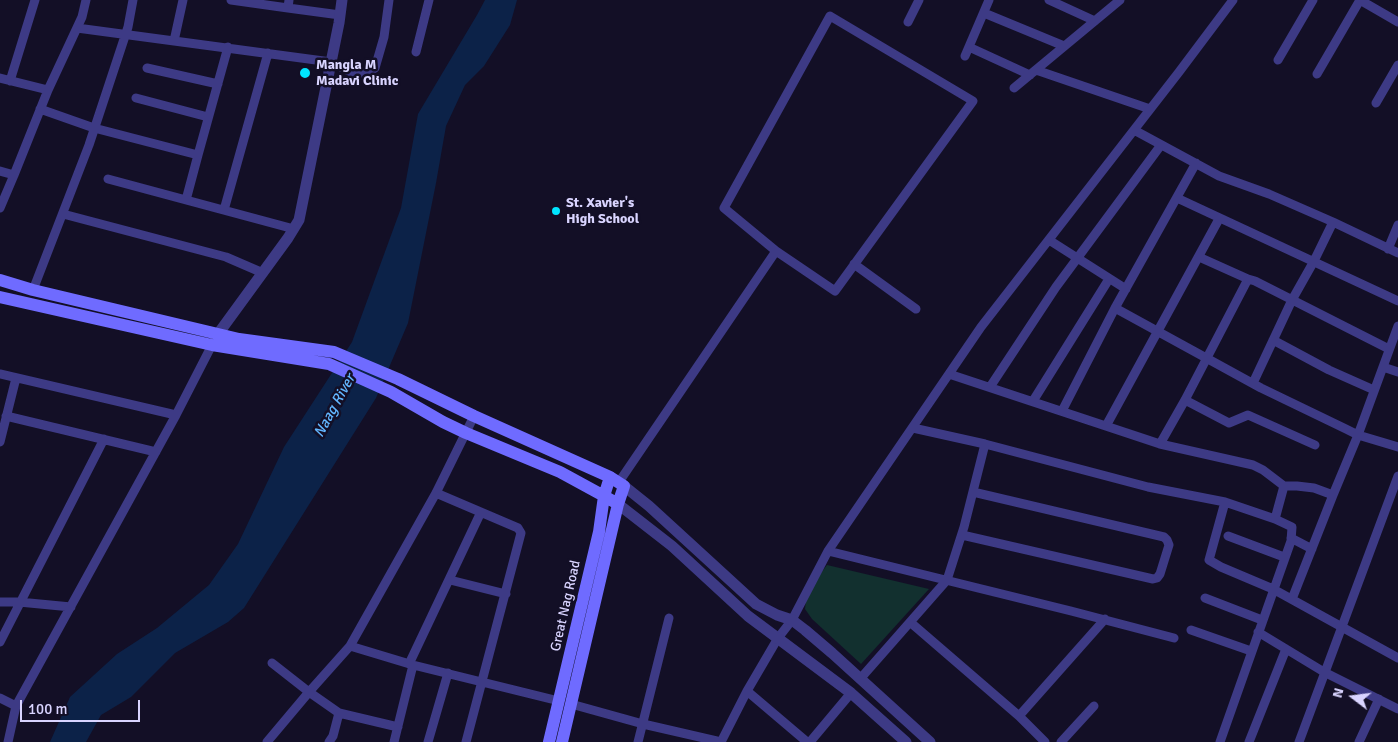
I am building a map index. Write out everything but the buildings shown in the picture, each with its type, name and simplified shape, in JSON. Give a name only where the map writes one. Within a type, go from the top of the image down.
[{"type":"main road","points":[[0,280],[215,340]]},
{"type":"main road","points":[[0,297],[215,340],[239,339],[331,358],[398,379],[617,482]]},
{"type":"main road","points":[[331,358],[443,422],[560,472],[618,504]]},
{"type":"main road","name":"Great Nag Road","points":[[562,742],[565,703],[604,496],[617,482]]},
{"type":"main road","name":"Great Nag Road","points":[[549,742],[565,703],[618,504],[617,482]]},
{"type":"street","points":[[10,81],[35,0]]},
{"type":"street","points":[[0,208],[48,90],[82,18],[86,0]]},
{"type":"street","points":[[33,290],[94,128],[126,34],[133,0]]},
{"type":"street","points":[[174,41],[183,0]]},
{"type":"street","points":[[232,0],[289,4],[340,15]]},
{"type":"street","points":[[8,742],[16,706],[156,452],[215,340],[299,220],[342,0]]},
{"type":"street","points":[[77,28],[331,62],[356,75],[376,68],[384,37],[389,0]]},
{"type":"street","points":[[416,52],[429,0]]},
{"type":"street","points":[[908,22],[919,0]]},
{"type":"street","points":[[989,0],[967,51],[1150,109]]},
{"type":"street","points":[[1049,0],[1095,21]]},
{"type":"street","points":[[1014,88],[1120,0]]},
{"type":"street","points":[[1278,60],[1313,0]]},
{"type":"street","points":[[1317,74],[1360,0],[1398,22]]},
{"type":"street","points":[[350,646],[411,664],[643,724],[721,742],[747,691],[778,638],[792,620],[828,551],[981,327],[1150,109],[1228,2]]},
{"type":"street","points":[[984,13],[1064,46]]},
{"type":"street","points":[[830,16],[973,101],[835,291],[776,251],[724,208],[830,16]]},
{"type":"street","points":[[186,200],[228,48]]},
{"type":"street","points":[[224,210],[268,53]]},
{"type":"street","points":[[1376,103],[1398,65]]},
{"type":"street","points":[[147,68],[218,84]]},
{"type":"street","points":[[0,78],[48,90]]},
{"type":"street","points":[[136,98],[208,117]]},
{"type":"street","points":[[40,109],[94,128],[198,155]]},
{"type":"street","points":[[1134,130],[1219,176],[1269,194],[1398,253]]},
{"type":"street","points":[[990,387],[1056,287],[1161,145]]},
{"type":"street","points":[[1062,410],[1115,308],[1196,163]]},
{"type":"street","points":[[0,171],[14,175]]},
{"type":"street","points":[[108,179],[294,229]]},
{"type":"street","points":[[1177,198],[1398,301]]},
{"type":"street","points":[[62,214],[226,257],[263,273]]},
{"type":"street","points":[[1106,426],[1219,219]]},
{"type":"street","points":[[1252,383],[1292,300],[1333,222]]},
{"type":"street","points":[[1388,249],[1398,225]]},
{"type":"street","points":[[1049,240],[1126,289]]},
{"type":"street","points":[[776,251],[617,482],[650,506],[756,604],[777,615],[792,620],[832,653],[930,742]]},
{"type":"street","points":[[1199,257],[1255,281],[1389,349]]},
{"type":"street","points":[[854,264],[916,309]]},
{"type":"street","points":[[1033,401],[1109,279]]},
{"type":"street","points":[[1160,444],[1248,279]]},
{"type":"street","points":[[1115,308],[1252,383],[1358,435],[1398,447]]},
{"type":"street","points":[[1292,599],[1358,435],[1398,326]]},
{"type":"street","points":[[1273,340],[1330,370],[1374,390]]},
{"type":"street","points":[[1383,367],[1398,372]]},
{"type":"street","points":[[0,374],[176,415]]},
{"type":"street","points":[[949,374],[1160,444],[1253,465],[1284,486],[1314,488],[1333,494]]},
{"type":"street","points":[[0,442],[16,378]]},
{"type":"street","points":[[1185,400],[1229,423],[1248,415],[1315,446]]},
{"type":"street","points":[[6,416],[156,452]]},
{"type":"street","points":[[266,742],[350,646],[436,493],[474,416]]},
{"type":"street","points":[[913,428],[985,444],[1148,487],[1225,502],[1275,519],[1292,527],[1291,538],[1251,651],[1223,741]]},
{"type":"street","points":[[0,642],[104,440]]},
{"type":"street","points":[[860,679],[947,580],[962,535],[985,444]]},
{"type":"street","points":[[1299,742],[1398,476]]},
{"type":"street","points":[[1275,519],[1284,486]]},
{"type":"street","points":[[962,535],[1153,578],[1157,578],[1160,574],[1168,544],[1168,540],[1164,537],[973,492]]},
{"type":"street","points":[[436,493],[518,528],[521,533],[466,742]]},
{"type":"street","points":[[1225,502],[1209,560],[1273,589],[1398,658]]},
{"type":"street","points":[[618,504],[672,546],[748,616],[851,693],[906,742]]},
{"type":"street","points":[[394,742],[411,664],[481,512]]},
{"type":"street","points":[[1228,536],[1284,557]]},
{"type":"street","points":[[1291,538],[1312,548]]},
{"type":"street","points":[[828,551],[1105,619],[1174,638]]},
{"type":"street","points":[[450,580],[506,594]]},
{"type":"street","points":[[1205,598],[1262,620]]},
{"type":"street","points":[[0,602],[71,607]]},
{"type":"street","points":[[638,742],[669,618]]},
{"type":"street","points":[[1019,716],[1105,619]]},
{"type":"street","points":[[910,622],[1019,716],[1045,742]]},
{"type":"street","points":[[1191,630],[1251,651]]},
{"type":"street","points":[[1258,632],[1324,672],[1398,709]]},
{"type":"street","points":[[1249,742],[1286,649]]},
{"type":"street","points":[[272,663],[340,713],[398,727]]},
{"type":"street","points":[[428,742],[448,673]]},
{"type":"street","points":[[747,691],[809,742],[851,693]]},
{"type":"street","points":[[0,698],[16,706]]},
{"type":"street","points":[[1359,742],[1379,699]]},
{"type":"street","points":[[1061,742],[1094,706]]},
{"type":"street","points":[[329,742],[333,736],[340,713]]},
{"type":"green space","points":[[827,565],[929,589],[861,664],[812,619],[805,609],[807,591]]},
{"type":"water","name":"Naag River","points":[[485,0],[517,0],[510,25],[484,66],[465,85],[446,126],[408,323],[376,398],[244,608],[228,622],[175,653],[131,697],[101,715],[86,742],[50,742],[70,697],[117,654],[157,628],[209,585],[238,544],[284,447],[352,342],[401,208],[418,114]]},
{"type":"place","name":"Mangla M Madavi Clinic","points":[[305,73]]},
{"type":"place","name":"St. Xavier's High School","points":[[556,211]]}]
